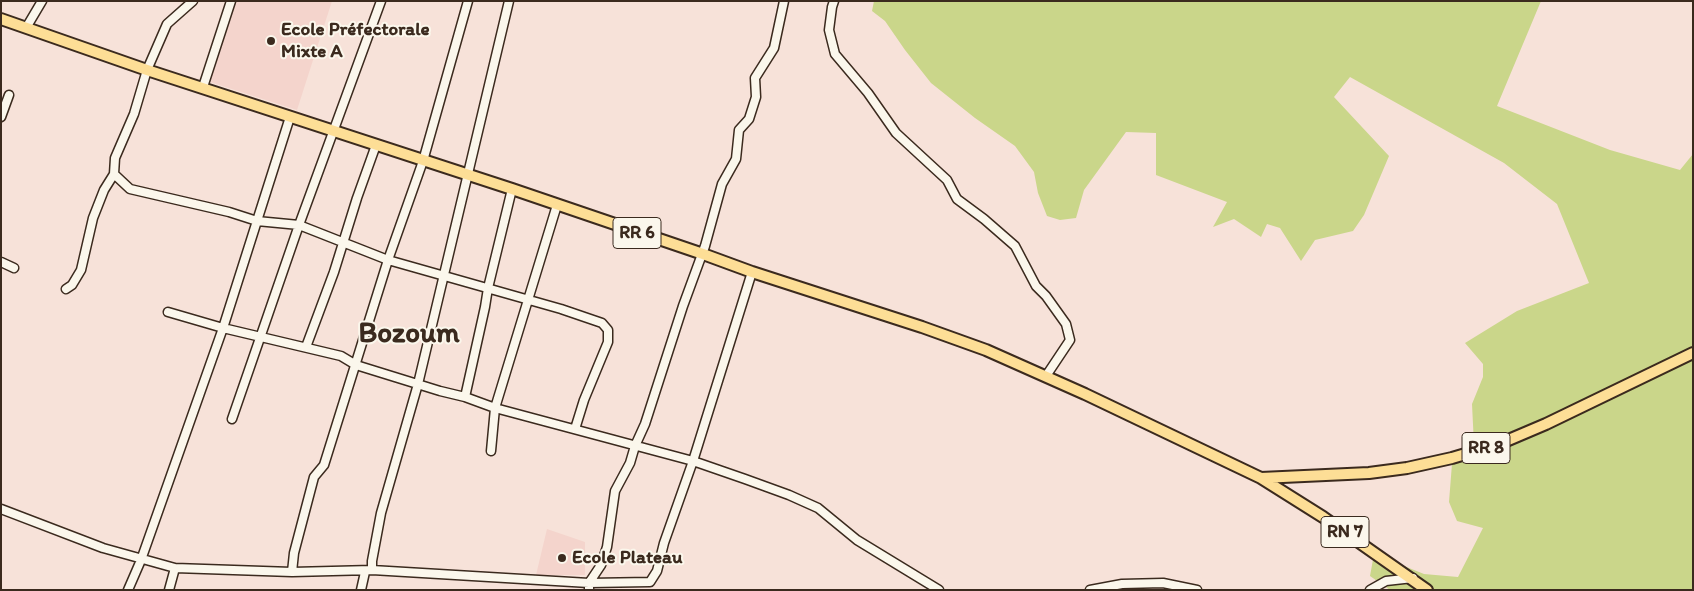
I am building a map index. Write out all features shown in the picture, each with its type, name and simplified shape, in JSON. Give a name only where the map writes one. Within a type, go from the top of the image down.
[{"type":"main road","name":"RR 6","points":[[1,19],[148,70],[512,189],[986,350],[1046,376],[1261,478]]},
{"type":"main road","name":"RR 8","points":[[1261,478],[1369,473],[1407,468],[1452,458],[1498,444],[1546,424],[1693,353]]},
{"type":"main road","name":"RN 7","points":[[1261,478],[1323,517],[1413,578],[1427,590]]},
{"type":"street","points":[[26,28],[42,1]]},
{"type":"street","points":[[66,289],[72,285],[81,270],[94,218],[104,190],[114,174],[115,158],[134,114],[148,70],[167,24],[193,1]]},
{"type":"street","points":[[203,87],[231,1]]},
{"type":"street","points":[[232,419],[299,225],[382,1]]},
{"type":"street","points":[[292,572],[294,553],[314,477],[324,465],[388,260],[423,161],[468,1]]},
{"type":"street","points":[[361,590],[372,561],[381,513],[418,384],[509,1]]},
{"type":"street","points":[[589,586],[601,565],[611,527],[614,497],[645,424],[683,306],[703,254],[722,184],[736,159],[740,130],[749,118],[756,98],[755,78],[774,48],[784,1]]},
{"type":"street","points":[[834,1],[829,30],[835,54],[868,93],[896,133],[947,180],[957,199],[1015,246],[1036,286],[1046,296],[1066,324],[1070,340],[1046,376]]},
{"type":"street","points":[[1,117],[9,95]]},
{"type":"street","points":[[128,590],[141,560],[223,328],[290,117]]},
{"type":"street","points":[[306,347],[334,272],[342,242],[376,145]]},
{"type":"street","points":[[114,174],[130,190],[210,207],[258,220],[299,225],[388,260],[528,299],[602,323],[608,330],[608,342],[584,400],[575,429]]},
{"type":"street","points":[[465,397],[488,288],[512,189]]},
{"type":"street","points":[[491,451],[495,408],[557,205]]},
{"type":"street","points":[[1,262],[14,268]]},
{"type":"street","points":[[1,510],[103,548],[174,568],[292,572],[369,571],[589,586],[650,582],[657,571],[664,543],[693,462],[752,272]]},
{"type":"street","points":[[168,312],[261,338],[341,356],[356,365],[465,397],[495,408],[693,462],[745,479],[810,504],[857,540],[939,590]]},
{"type":"street","points":[[169,590],[174,568]]},
{"type":"street","points":[[1370,590],[1386,581],[1413,578]]},
{"type":"street","points":[[1090,590],[1122,584],[1163,583],[1197,590]]},
{"type":"shaded area","name":"Ecole Préfectorale Mixte A","points":[[236,1],[332,1],[297,110],[210,82]]},
{"type":"shaded area","name":"Ecole Plateau","points":[[547,529],[585,542],[585,575],[536,575]]},
{"type":"green space","points":[[874,1],[1541,1],[1497,106],[1610,150],[1680,170],[1693,154],[1693,590],[1390,590],[1370,576],[1374,554],[1424,574],[1458,577],[1483,528],[1457,521],[1449,502],[1453,451],[1474,445],[1472,404],[1483,377],[1483,364],[1465,343],[1517,311],[1589,283],[1557,204],[1504,163],[1350,77],[1334,97],[1389,156],[1364,215],[1353,231],[1315,240],[1301,261],[1280,228],[1267,224],[1261,237],[1234,219],[1213,227],[1227,202],[1156,175],[1156,133],[1126,132],[1084,190],[1076,218],[1060,220],[1047,216],[1038,193],[1034,172],[1015,146],[975,118],[931,83],[885,21],[872,11]]},
{"type":"place","name":"Ecole Préfectorale Mixte A","points":[[271,41]]},
{"type":"place","name":"Ecole Plateau","points":[[562,558]]},
{"type":"district","name":"Bozoum","points":[[409,335]]}]
